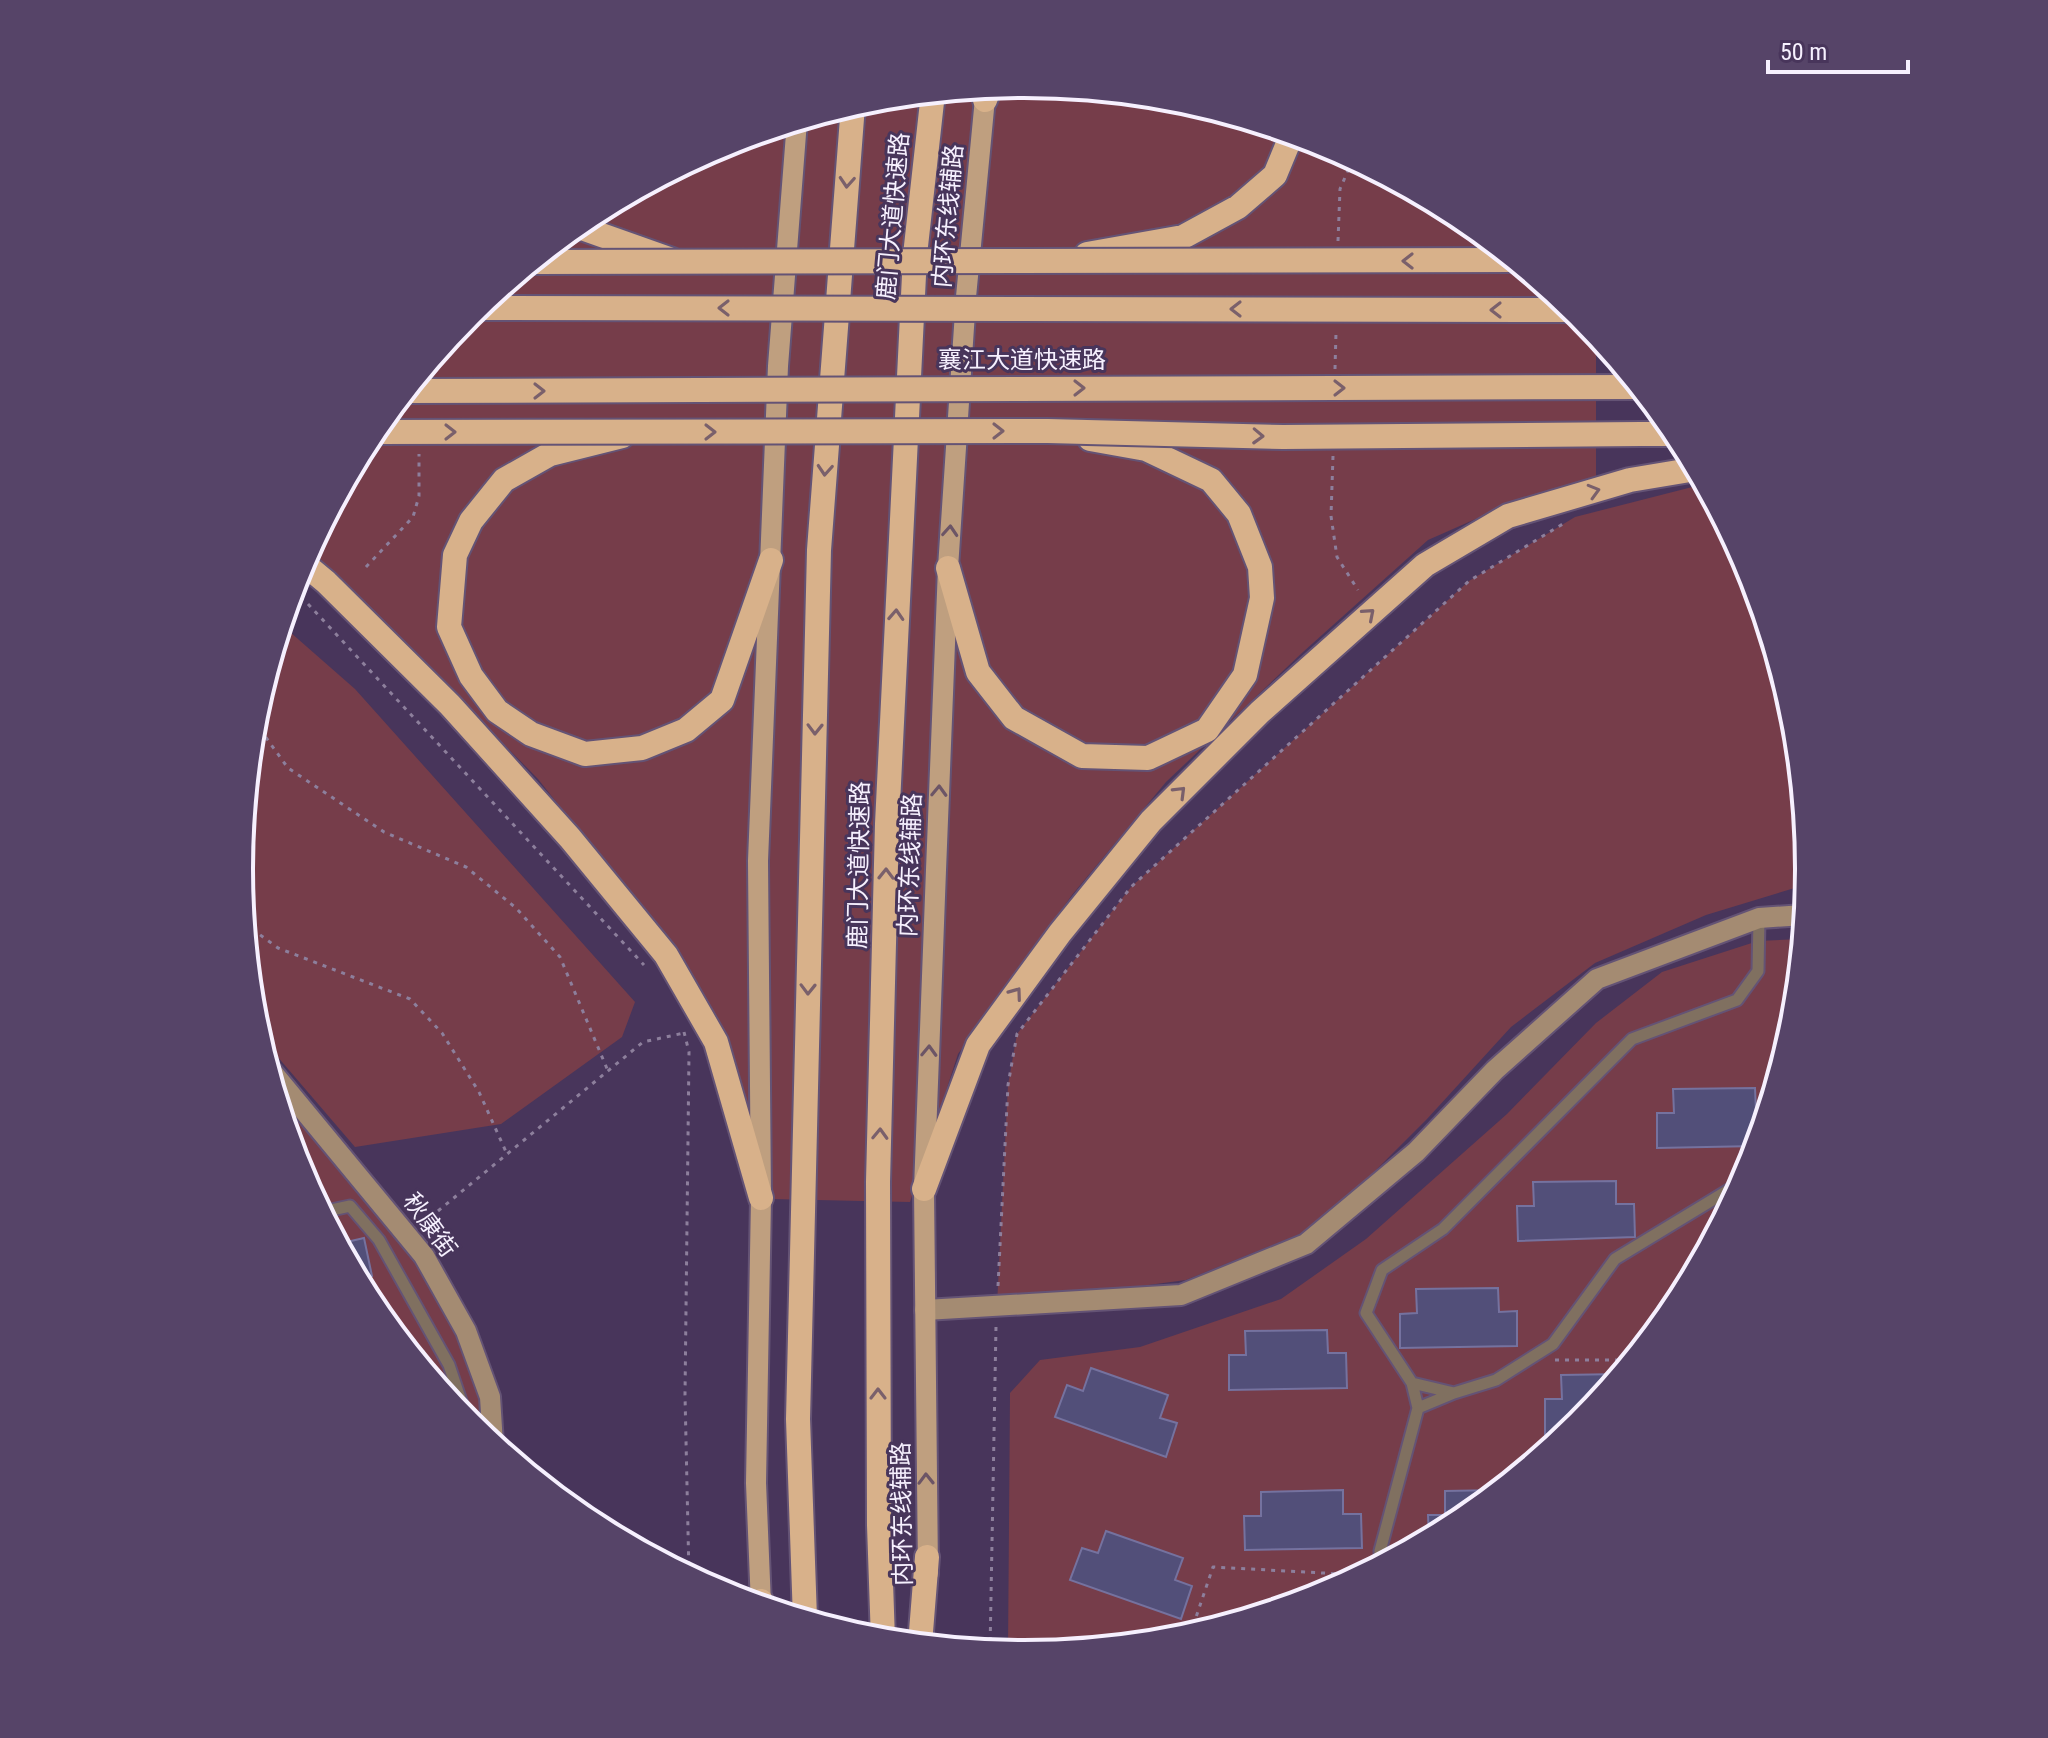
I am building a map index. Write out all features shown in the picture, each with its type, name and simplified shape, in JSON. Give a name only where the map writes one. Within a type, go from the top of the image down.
[{"type":"highway","name":"鹿门大道快速路","points":[[883,1626],[879,1525],[878,1182],[887,824],[915,255],[932,104]]},
{"type":"highway","name":"鹿门大道快速路","points":[[805,1608],[798,1419],[819,550],[852,118]]},
{"type":"highway","points":[[1046,262],[1183,237],[1238,207],[1275,175],[1287,145]]},
{"type":"highway","points":[[591,231],[674,261]]},
{"type":"highway","points":[[549,262],[1497,260]]},
{"type":"highway","points":[[496,308],[1554,310]]},
{"type":"highway","name":"襄江大道快速路","points":[[419,391],[1625,387]]},
{"type":"highway","points":[[948,568],[978,672],[1014,718],[1082,756],[1148,758],[1207,730],[1245,675],[1262,598],[1260,567],[1239,514],[1211,480],[1146,449],[1048,431]]},
{"type":"highway","points":[[389,432],[1048,431],[1283,437],[1660,434]]},
{"type":"highway","points":[[632,433],[550,454],[504,480],[471,521],[455,555],[449,627],[471,676],[497,711],[531,734],[585,754],[642,748],[686,730],[722,700],[771,560]]},
{"type":"highway","points":[[924,1189],[978,1045],[1060,933],[1151,821],[1260,712],[1425,565],[1508,516],[1630,480],[1684,471]]},
{"type":"highway","points":[[313,571],[450,705],[570,838],[666,955],[716,1042],[761,1198]]},
{"type":"highway","points":[[921,1633],[927,1557]]},
{"type":"main road","name":"内环东线辅路","points":[[931,1634],[927,1557],[924,1189],[948,568],[966,297],[986,100]]},
{"type":"main road","points":[[761,1593],[756,1483],[761,1198],[758,861],[778,366],[796,133]]},
{"type":"street","points":[[925,1310],[1181,1295],[1306,1244],[1416,1152],[1495,1070],[1597,979],[1759,918],[1793,916]]},
{"type":"street","name":"秋康街","points":[[285,1087],[424,1256],[466,1331],[490,1397],[492,1426]]},
{"type":"lane","points":[[1380,1552],[1418,1408],[1412,1383],[1366,1313],[1382,1270],[1443,1229],[1632,1039],[1737,1000],[1758,971],[1759,918]]},
{"type":"lane","points":[[1418,1408],[1496,1380],[1553,1344],[1615,1259],[1722,1194]]},
{"type":"lane","points":[[333,1210],[350,1206],[379,1240],[449,1365],[458,1392]]},
{"type":"lane","points":[[1412,1383],[1454,1393]]},
{"type":"path","points":[[366,567],[413,517],[419,496],[419,451]]},
{"type":"path","points":[[990,1639],[997,1305],[1008,1085],[1017,1034],[1131,887],[1469,581],[1575,517]]},
{"type":"path","points":[[302,600],[654,975]]},
{"type":"path","points":[[265,736],[288,768],[384,832],[466,867],[516,908],[560,957],[608,1071]]},
{"type":"path","points":[[256,932],[278,948],[410,999],[442,1033],[464,1068],[479,1092],[507,1154]]},
{"type":"path","points":[[682,1021],[689,1052],[685,1395],[689,1563]]},
{"type":"path","points":[[414,1243],[438,1211],[643,1042],[684,1033]]},
{"type":"path","points":[[1535,1356],[1555,1360],[1618,1360]]},
{"type":"path","points":[[1195,1620],[1213,1567],[1335,1574]]},
{"type":"shaded area","points":[[1024,98],[1125,105],[1224,124],[1319,157],[1410,201],[1493,257],[1532,289],[1596,353],[1596,484],[1512,503],[1428,540],[1303,652],[1166,782],[1072,895],[958,1054],[910,1202],[770,1199],[715,1027],[689,970],[538,779],[401,640],[317,562],[356,483],[412,400],[444,361],[516,289],[596,228],[639,201],[729,157],[824,124],[923,105]]},
{"type":"shaded area","points":[[1693,487],[1736,574],[1769,669],[1788,768],[1794,888],[1706,915],[1595,963],[1511,1027],[1427,1119],[1359,1187],[1300,1234],[1186,1280],[997,1305],[1008,1085],[1017,1034],[1131,887],[1469,581],[1575,517]]},
{"type":"shaded area","points":[[290,632],[355,689],[635,1002],[622,1037],[501,1124],[355,1147],[276,1055],[260,970],[253,869],[255,819],[268,719]]},
{"type":"shaded area","points":[[1791,940],[1780,1019],[1769,1069],[1736,1164],[1692,1255],[1636,1338],[1604,1377],[1532,1449],[1493,1481],[1409,1537],[1319,1581],[1272,1599],[1224,1614],[1125,1633],[1008,1639],[1010,1393],[1040,1360],[1140,1347],[1281,1299],[1366,1239],[1507,1114],[1596,1023],[1662,972],[1758,941]]},
{"type":"shaded area","points":[[285,1087],[424,1256],[466,1331],[488,1422],[412,1338],[356,1254],[312,1164]]},
{"type":"building","points":[[1755,1088],[1756,1111],[1743,1146],[1657,1148],[1657,1113],[1674,1113],[1673,1089]]},
{"type":"building","points":[[1616,1181],[1616,1204],[1634,1204],[1635,1237],[1518,1241],[1517,1206],[1534,1206],[1533,1182]]},
{"type":"building","points":[[364,1238],[372,1276],[370,1276],[349,1241]]},
{"type":"building","points":[[1498,1288],[1499,1312],[1517,1311],[1517,1346],[1400,1348],[1400,1314],[1417,1313],[1416,1289]]},
{"type":"building","points":[[1327,1330],[1328,1353],[1346,1353],[1347,1388],[1229,1390],[1229,1355],[1246,1355],[1245,1331]]},
{"type":"building","points":[[1091,1368],[1168,1395],[1160,1418],[1177,1423],[1166,1457],[1055,1417],[1067,1385],[1083,1391]]},
{"type":"building","points":[[1606,1374],[1569,1414],[1545,1434],[1545,1399],[1562,1399],[1561,1375]]},
{"type":"building","points":[[1343,1490],[1343,1514],[1361,1514],[1362,1548],[1245,1550],[1244,1516],[1261,1516],[1261,1492]]},
{"type":"building","points":[[1480,1490],[1445,1514],[1445,1491]]},
{"type":"building","points":[[1428,1515],[1444,1515],[1428,1525]]},
{"type":"building","points":[[1106,1531],[1183,1558],[1175,1580],[1192,1586],[1181,1619],[1070,1580],[1082,1548],[1098,1553]]}]
